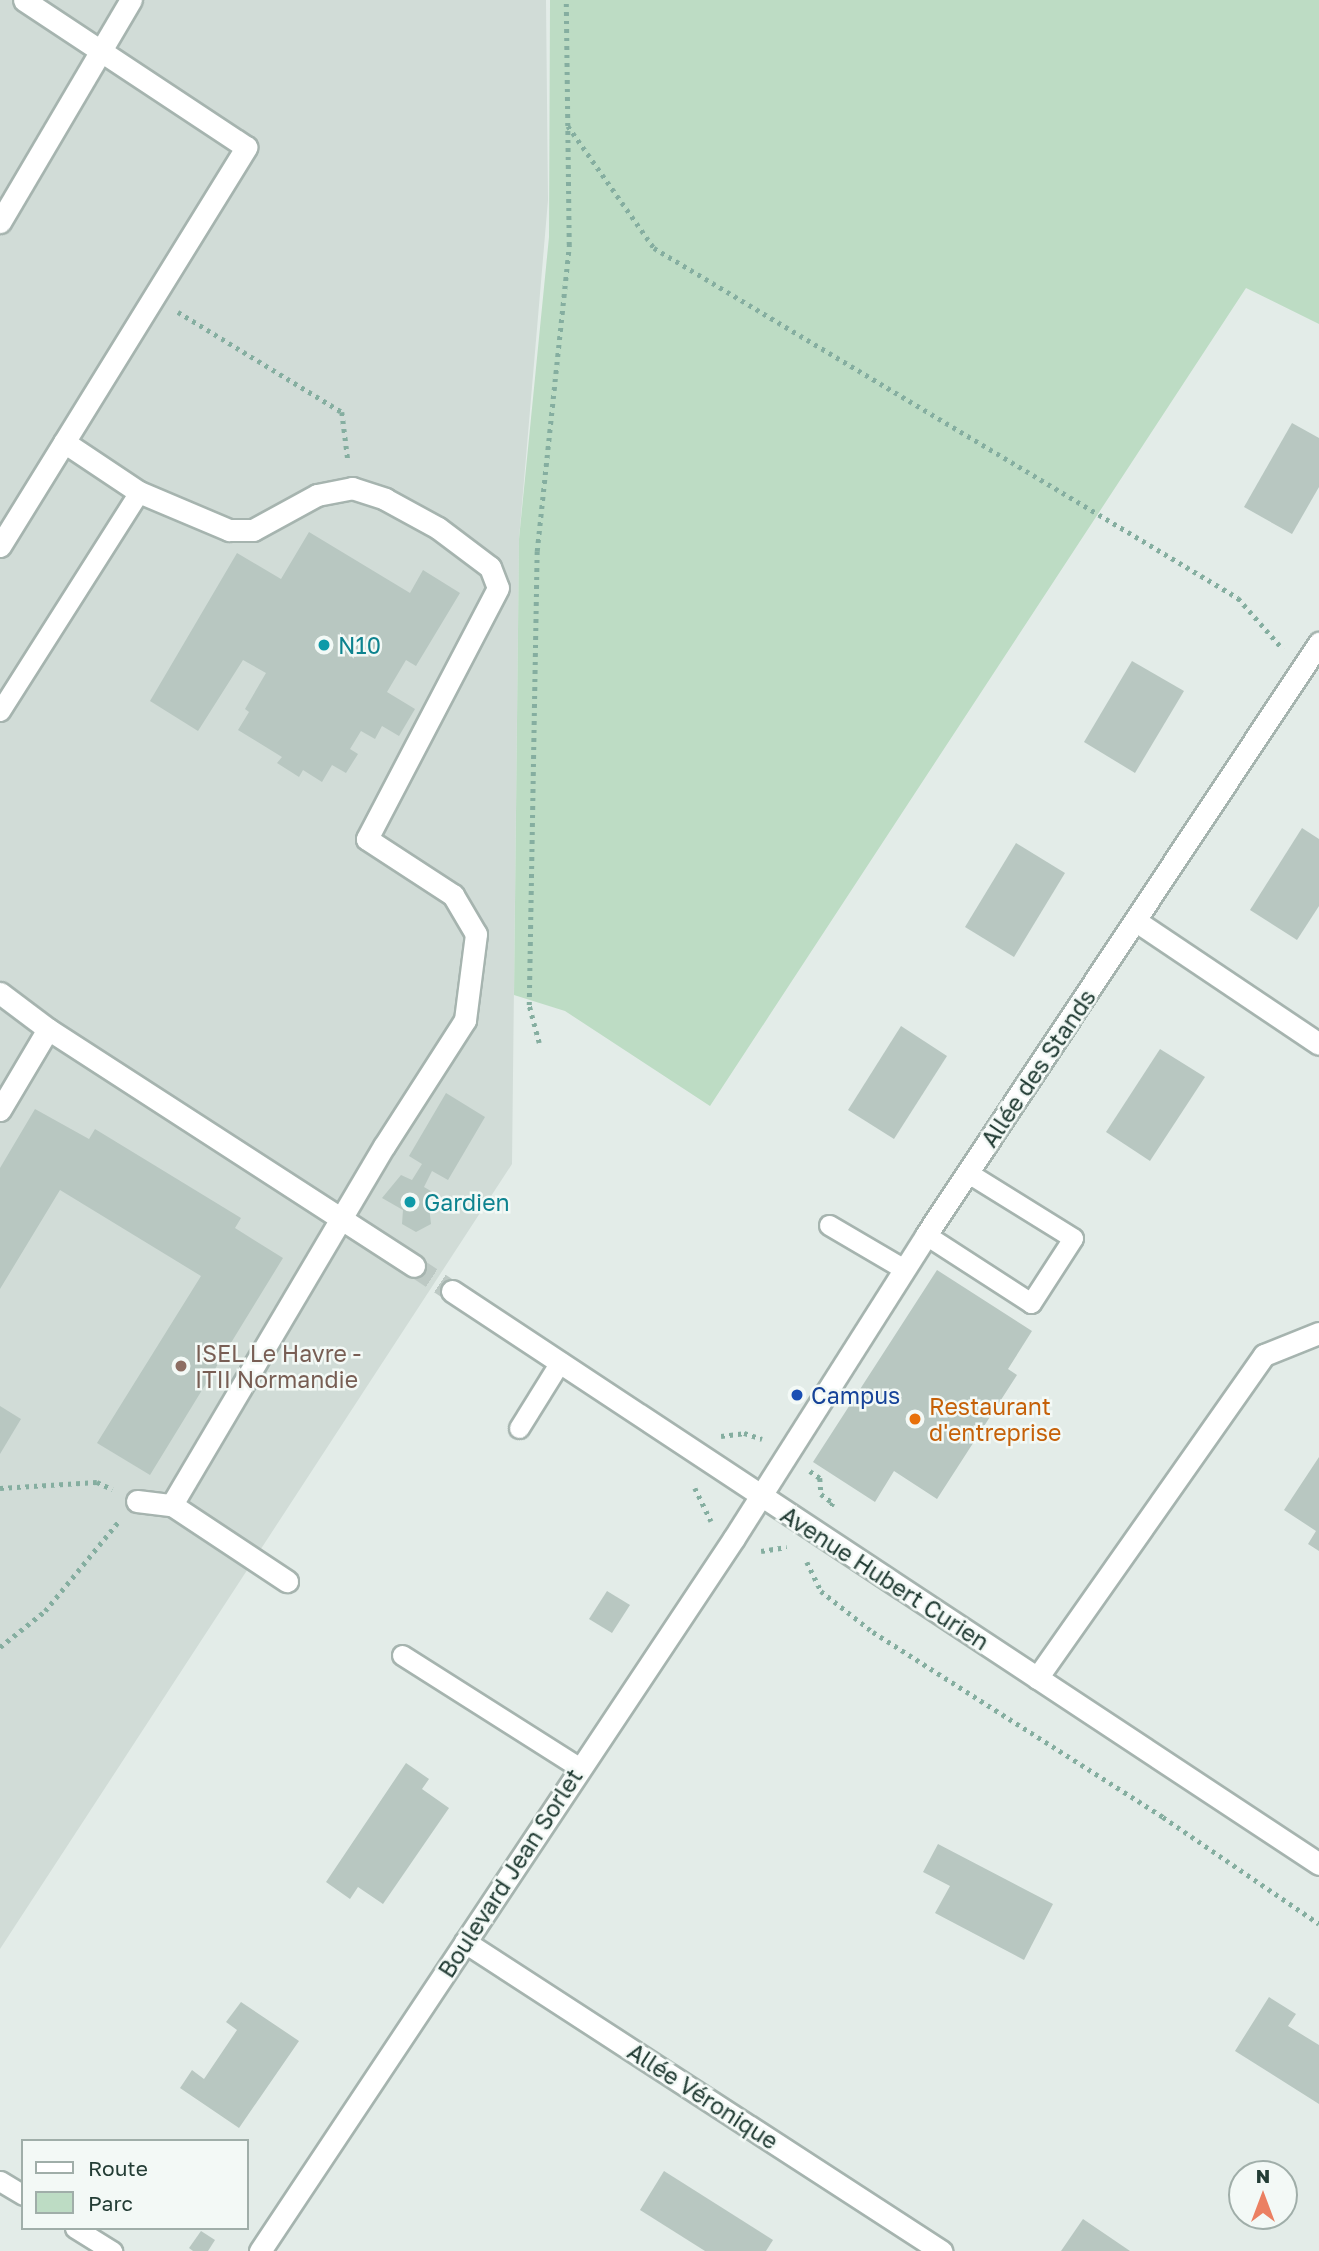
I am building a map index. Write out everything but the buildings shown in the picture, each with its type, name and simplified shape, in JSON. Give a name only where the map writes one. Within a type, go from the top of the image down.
[{"type":"street","points":[[0,546],[246,147],[99,53],[24,0]]},
{"type":"street","points":[[0,222],[131,0]]},
{"type":"street","points":[[64,442],[139,492],[229,530],[253,530],[317,495],[352,488],[385,499],[438,528],[490,567],[498,588],[367,839],[453,895],[476,934],[465,1020],[339,1220],[172,1505]]},
{"type":"street","name":"Allée des Stands","points":[[760,1495],[904,1269],[1319,643]]},
{"type":"street","points":[[1136,921],[1319,1044]]},
{"type":"street","points":[[0,993],[48,1030],[414,1266]]},
{"type":"street","points":[[0,1110],[48,1030]]},
{"type":"street","name":"Avenue Hubert Curien","points":[[452,1291],[1319,1864]]},
{"type":"street","points":[[1037,1678],[1265,1355],[1319,1332]]},
{"type":"street","name":"Boulevard Jean Sorlet","points":[[260,2251],[760,1495]]},
{"type":"street","points":[[137,1501],[172,1505],[287,1580]]},
{"type":"street","name":"Allée Véronique","points":[[465,1942],[941,2251]]},
{"type":"lane","points":[[0,711],[139,492]]},
{"type":"lane","points":[[926,1236],[1031,1303],[1073,1238],[968,1174]]},
{"type":"lane","points":[[829,1224],[904,1269]]},
{"type":"lane","points":[[519,1428],[560,1362]]},
{"type":"lane","points":[[402,1655],[580,1768]]},
{"type":"lane","points":[[0,2181],[21,2194]]},
{"type":"lane","points":[[78,2230],[112,2251]]},
{"type":"path","points":[[539,1044],[529,1005],[537,551],[569,245],[566,0]]},
{"type":"path","points":[[567,125],[654,248],[1238,598],[1301,670]]},
{"type":"path","points":[[153,298],[342,412],[352,488]]},
{"type":"path","points":[[0,1488],[97,1482],[137,1501],[45,1611],[0,1647]]},
{"type":"path","points":[[803,1556],[821,1591],[873,1632],[1163,1817],[1319,1924]]},
{"type":"shaded area","points":[[0,0],[546,0],[548,200],[519,539],[512,1164],[0,1949]]},
{"type":"green space","points":[[550,0],[1319,0],[1319,324],[1246,288],[710,1106],[565,1011],[514,995],[519,539],[549,237]]},
{"type":"tunnel","points":[[414,1266],[452,1291]]},
{"type":"place","name":"N10","points":[[324,645]]},
{"type":"place","name":"Gardien","points":[[410,1202]]},
{"type":"place","name":"ISEL Le Havre - ITII Normandie","points":[[181,1366]]},
{"type":"place","name":"Campus","points":[[797,1395]]},
{"type":"place","name":"Restaurant d'entreprise","points":[[915,1419]]}]
